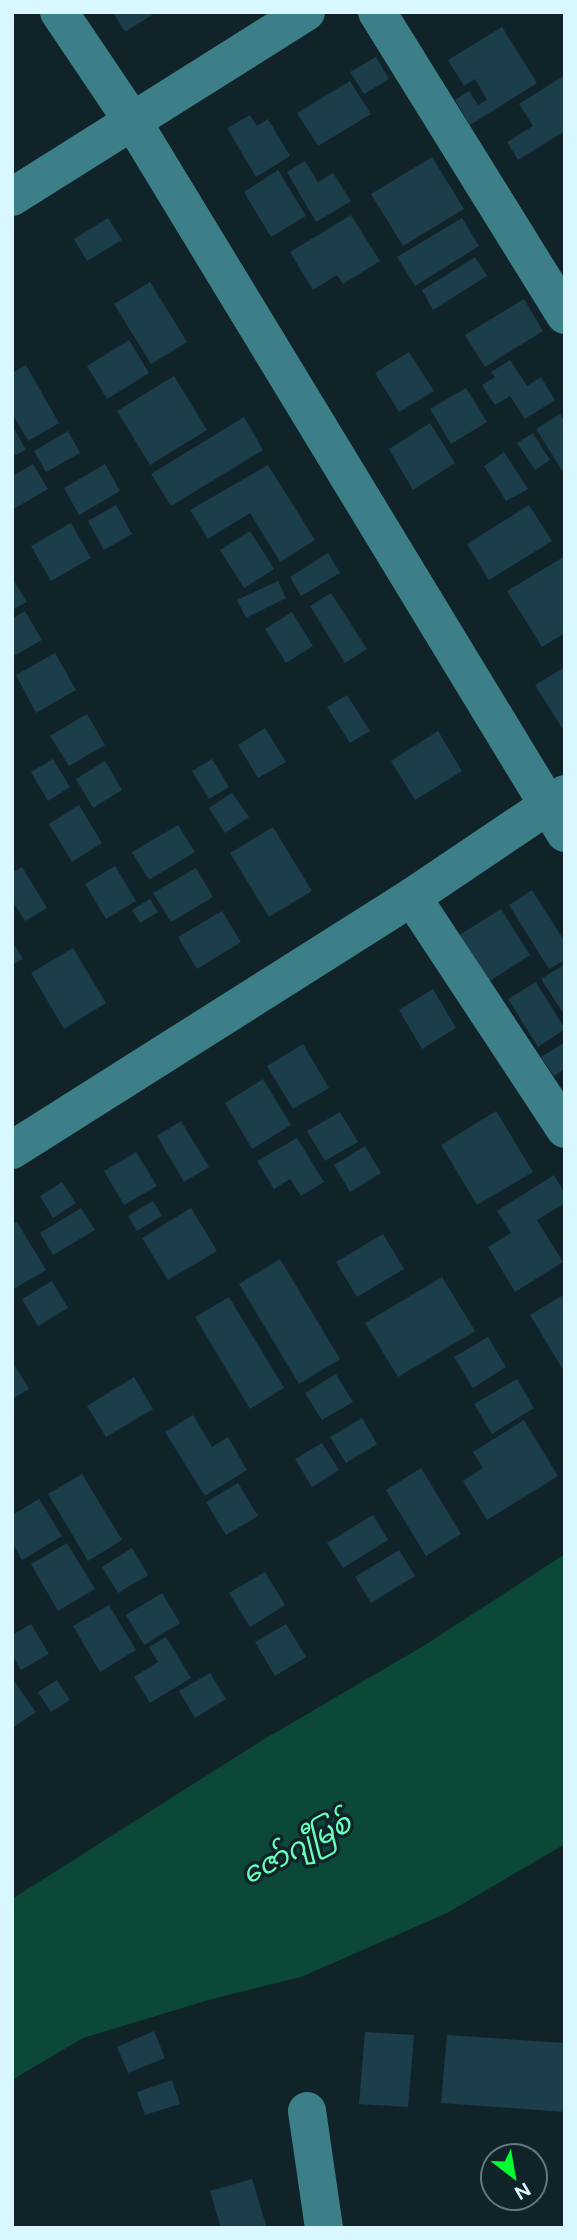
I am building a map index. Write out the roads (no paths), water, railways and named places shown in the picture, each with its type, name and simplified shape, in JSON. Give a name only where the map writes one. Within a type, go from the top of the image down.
[{"type":"street","points":[[12,1150],[412,897],[559,810],[133,122],[59,12]]},
{"type":"street","points":[[12,197],[306,12]]},
{"type":"street","points":[[377,12],[565,315]]},
{"type":"street","points":[[412,897],[565,1129]]},
{"type":"street","points":[[307,2111],[324,2228]]},
{"type":"water","name":"ဇော်ဂျီမြစ်","points":[[565,1554],[565,1844],[447,1913],[301,1977],[212,1999],[83,2038],[12,2080],[12,1899],[261,1741],[425,1645]]}]
